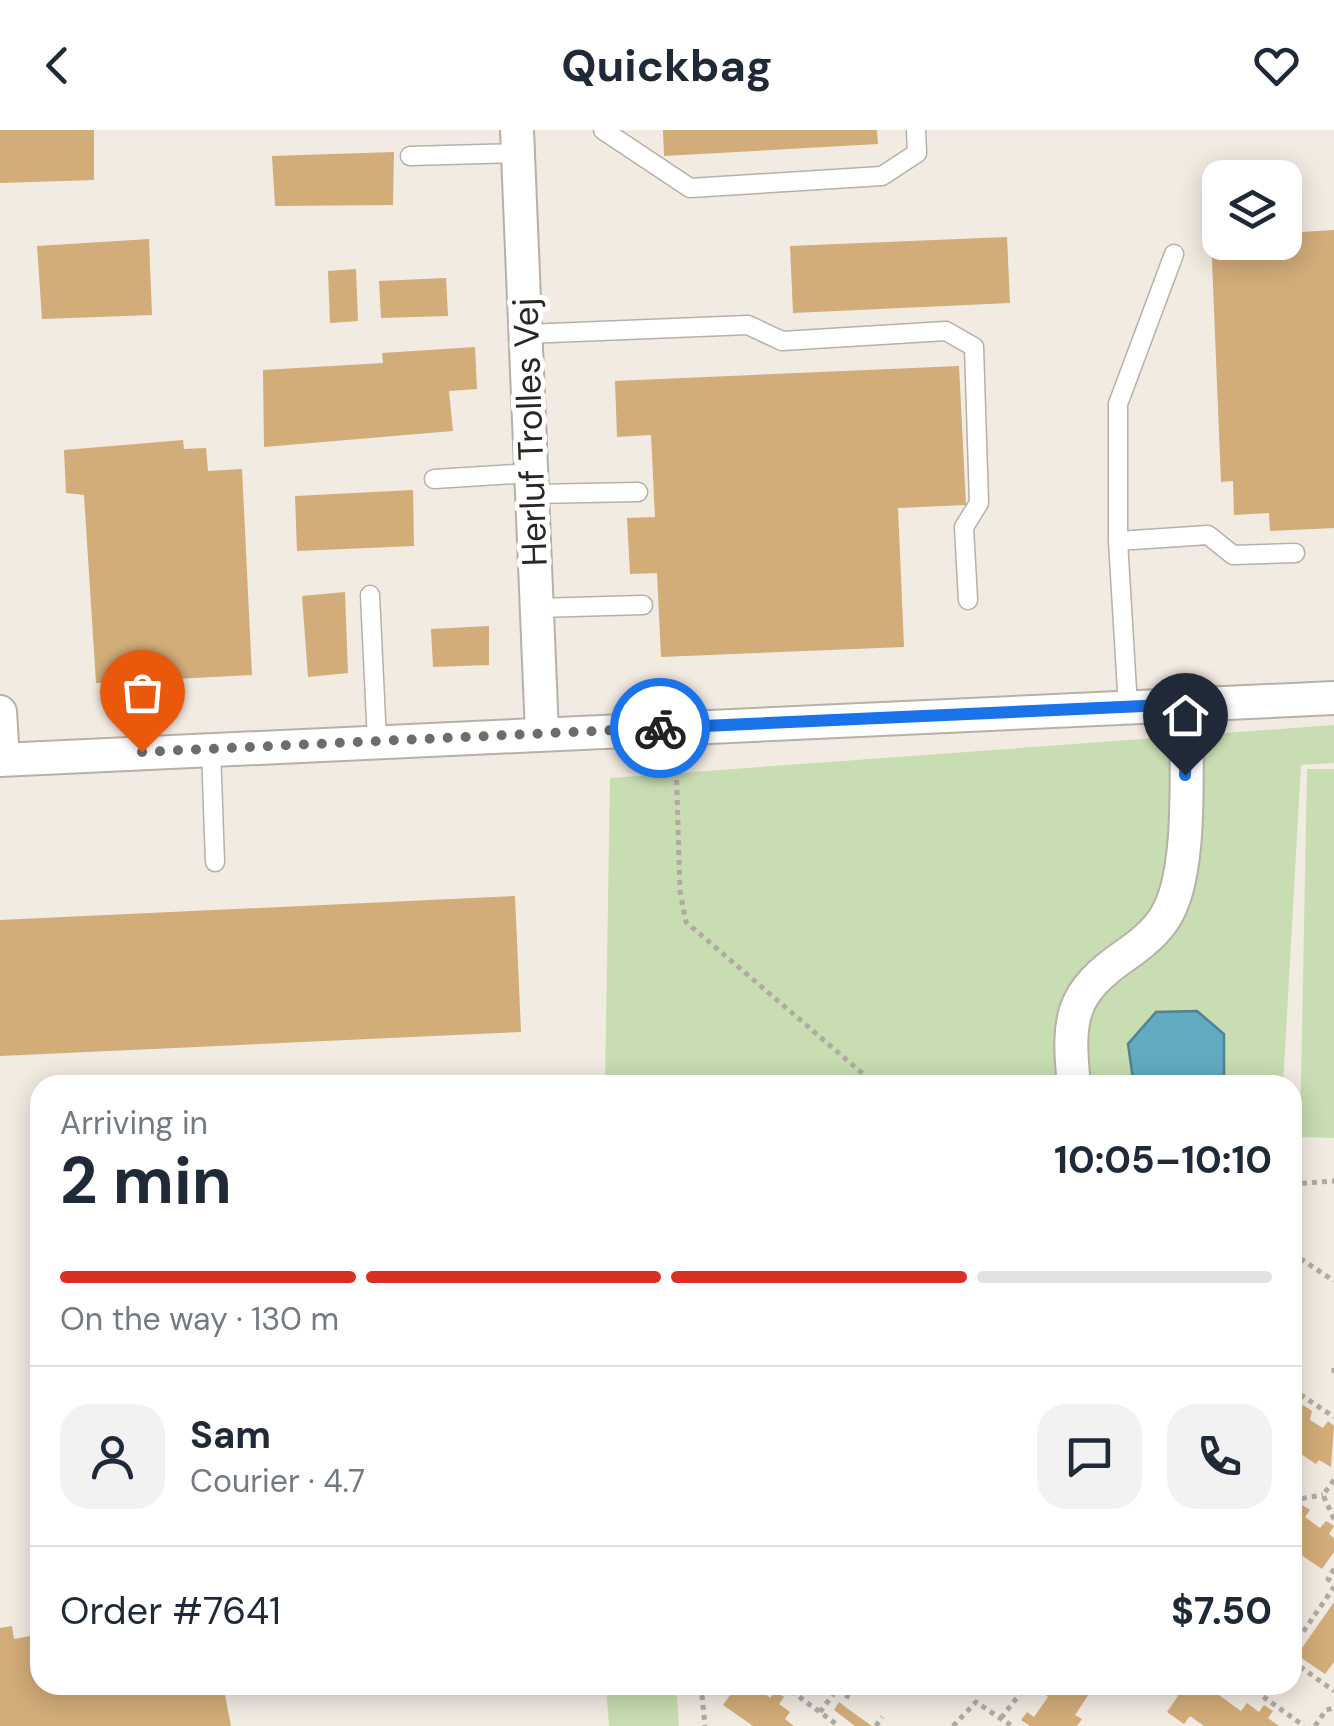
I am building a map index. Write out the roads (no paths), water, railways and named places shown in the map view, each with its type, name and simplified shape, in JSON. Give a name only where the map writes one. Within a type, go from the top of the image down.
[{"type":"street","name":"Herluf Trolles Vej","points":[[518,142],[542,734]]},
{"type":"street","points":[[0,712],[1,760],[1334,698]]},
{"type":"street","points":[[1073,1075],[1070,1051],[1075,1009],[1094,976],[1141,944],[1168,914],[1181,882],[1188,704]]},
{"type":"lane","points":[[603,130],[690,188],[882,176],[918,153],[916,130]]},
{"type":"lane","points":[[410,156],[518,142]]},
{"type":"lane","points":[[1128,707],[1118,541],[1118,404],[1174,254]]},
{"type":"lane","points":[[526,334],[748,325],[782,341],[946,332],[974,347],[979,503],[964,527],[968,600]]},
{"type":"lane","points":[[434,479],[638,492]]},
{"type":"lane","points":[[1118,541],[1208,535],[1233,555],[1296,553]]},
{"type":"lane","points":[[370,595],[376,741]]},
{"type":"lane","points":[[537,608],[643,605]]},
{"type":"lane","points":[[211,749],[215,862]]},
{"type":"water","points":[[1197,1011],[1224,1034],[1223,1075],[1132,1075],[1128,1044],[1156,1012]]}]
